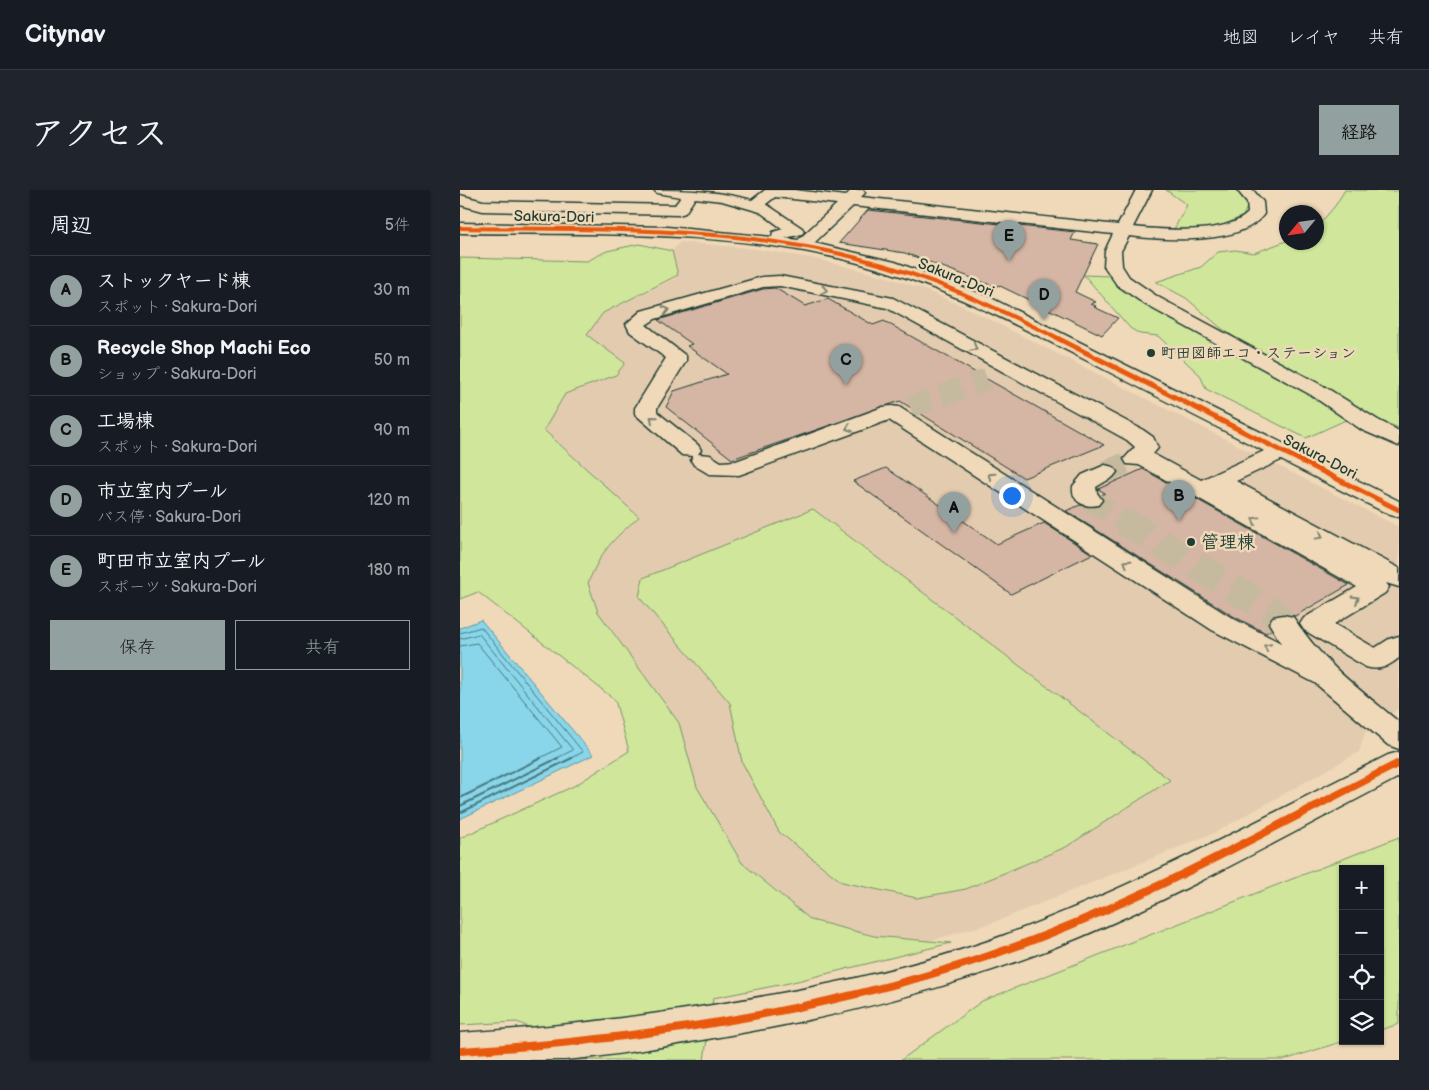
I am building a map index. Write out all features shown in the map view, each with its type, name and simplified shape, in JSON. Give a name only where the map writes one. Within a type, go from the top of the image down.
[{"type":"street","points":[[460,194],[464,190]]},
{"type":"street","points":[[662,190],[723,197],[766,210],[796,231],[779,235]]},
{"type":"street","points":[[1144,190],[1113,251],[1112,259],[1117,274],[1134,290],[1318,392],[1370,426],[1399,439]]},
{"type":"street","points":[[755,206],[772,191],[854,195],[1124,230],[1194,235],[1230,229],[1254,217],[1257,209],[1255,202],[1245,190]]},
{"type":"street","points":[[460,200],[483,206],[679,210],[691,193]]},
{"type":"street","points":[[802,246],[854,195]]},
{"type":"street","name":"Sakura-Dori","points":[[460,228],[686,234],[802,246],[871,261],[957,289],[1399,510]]},
{"type":"street","points":[[1326,677],[1222,624],[901,410],[739,468],[717,469],[696,455],[646,414],[646,408],[676,361],[676,356],[637,328],[635,324],[648,315],[762,282],[780,281],[888,302],[1135,435],[1145,442],[1147,448],[1137,457],[1209,485],[1399,579]]},
{"type":"street","points":[[987,379],[1013,369]]},
{"type":"street","points":[[1209,485],[1281,451]]},
{"type":"street","points":[[1090,500],[1084,495],[1083,488],[1087,481],[1105,472]]},
{"type":"street","points":[[1209,485],[1376,588],[1314,624],[1376,660],[1399,645]]},
{"type":"street","points":[[1283,623],[1292,641],[1326,677],[1399,738]]},
{"type":"street","points":[[473,1054],[599,1040],[790,1010],[923,976],[1018,946],[1116,904],[1399,763]]},
{"type":"shaded area","points":[[680,242],[748,248],[812,258],[887,277],[925,290],[965,307],[1399,527],[1399,708],[1365,733],[1359,752],[1214,833],[992,923],[929,941],[874,936],[811,920],[742,863],[697,787],[679,723],[598,612],[588,583],[599,556],[619,534],[639,518],[544,430],[565,394],[616,375],[625,363],[586,335],[603,313],[676,278],[678,275],[672,251]]},
{"type":"green space","points":[[1166,190],[1236,190],[1248,205],[1243,216],[1216,228],[1173,231],[1187,205]]},
{"type":"green space","points":[[1345,190],[1399,191],[1399,428],[1368,416],[1265,358],[1221,328],[1186,298],[1156,282],[1201,267],[1218,252],[1235,250],[1254,253],[1279,244],[1279,250],[1324,250],[1324,219]]},
{"type":"green space","points":[[639,244],[672,251],[678,275],[603,313],[587,335],[625,363],[616,375],[565,394],[544,430],[639,517],[609,546],[598,562],[588,583],[598,612],[679,723],[697,787],[742,863],[811,920],[874,936],[951,943],[789,983],[713,998],[704,1060],[539,1060],[535,1030],[517,1022],[460,1025],[460,838],[576,785],[629,751],[615,700],[478,592],[460,599],[460,258],[587,261],[607,251]]},
{"type":"green space","points":[[1084,275],[1111,276],[1125,290],[1309,393],[1348,419],[1306,438],[1206,389],[1200,375],[1158,336],[1140,334],[1130,328]]},
{"type":"green space","points":[[813,509],[1170,780],[1066,847],[966,889],[917,898],[842,882],[779,832],[742,762],[730,703],[639,597],[643,578]]},
{"type":"green space","points":[[1399,837],[1399,1024],[1384,1029],[1384,865],[1339,865],[1339,1043],[1284,1060],[901,1060],[982,1001]]},
{"type":"water","points":[[481,620],[593,755],[460,819],[460,628]]},
{"type":"building","points":[[868,210],[1075,232],[1071,240],[1098,244],[1075,292],[1096,302],[1091,304],[1096,306],[1094,307],[1118,318],[1102,335],[998,285],[996,287],[905,253],[839,243]]},
{"type":"building","points":[[775,288],[805,306],[828,299],[873,325],[884,321],[1104,445],[1024,478],[900,401],[732,459],[666,407],[674,391],[727,374],[687,346],[692,344],[658,320],[763,289]]},
{"type":"building","points":[[886,468],[997,544],[1044,523],[1092,554],[1011,594],[853,481]]},
{"type":"building","name":"管理棟","points":[[1143,469],[1349,585],[1295,616],[1283,613],[1273,615],[1267,622],[1271,630],[1266,633],[1233,616],[1066,511],[1080,505],[1098,507],[1104,500],[1101,495],[1105,493],[1098,489]]},
{"type":"tunnel","points":[[910,407],[987,379]]},
{"type":"tunnel","points":[[1105,472],[1135,459]]},
{"type":"tunnel","points":[[1090,500],[1126,522]]},
{"type":"tunnel","points":[[1124,521],[1271,611],[1283,623]]},
{"type":"cycle path","points":[[460,228],[625,230],[708,235],[815,248],[889,266],[937,282],[983,301],[1399,510]]},
{"type":"cycle path","points":[[460,1051],[579,1041],[738,1017],[819,1002],[939,972],[1017,946],[1114,906],[1210,860],[1399,763]]},
{"type":"place","name":"町田市立室内プール","points":[[1009,261]]},
{"type":"place","name":"市立室内プール","points":[[1044,320]]},
{"type":"place","name":"町田図師エコ・ステーション","points":[[1151,353]]},
{"type":"place","name":"工場棟","points":[[846,385]]},
{"type":"place","name":"Recycle Shop Machi Eco","points":[[1179,521]]},
{"type":"place","name":"ストックヤード棟","points":[[954,533]]},
{"type":"place","name":"管理棟","points":[[1191,542]]}]
